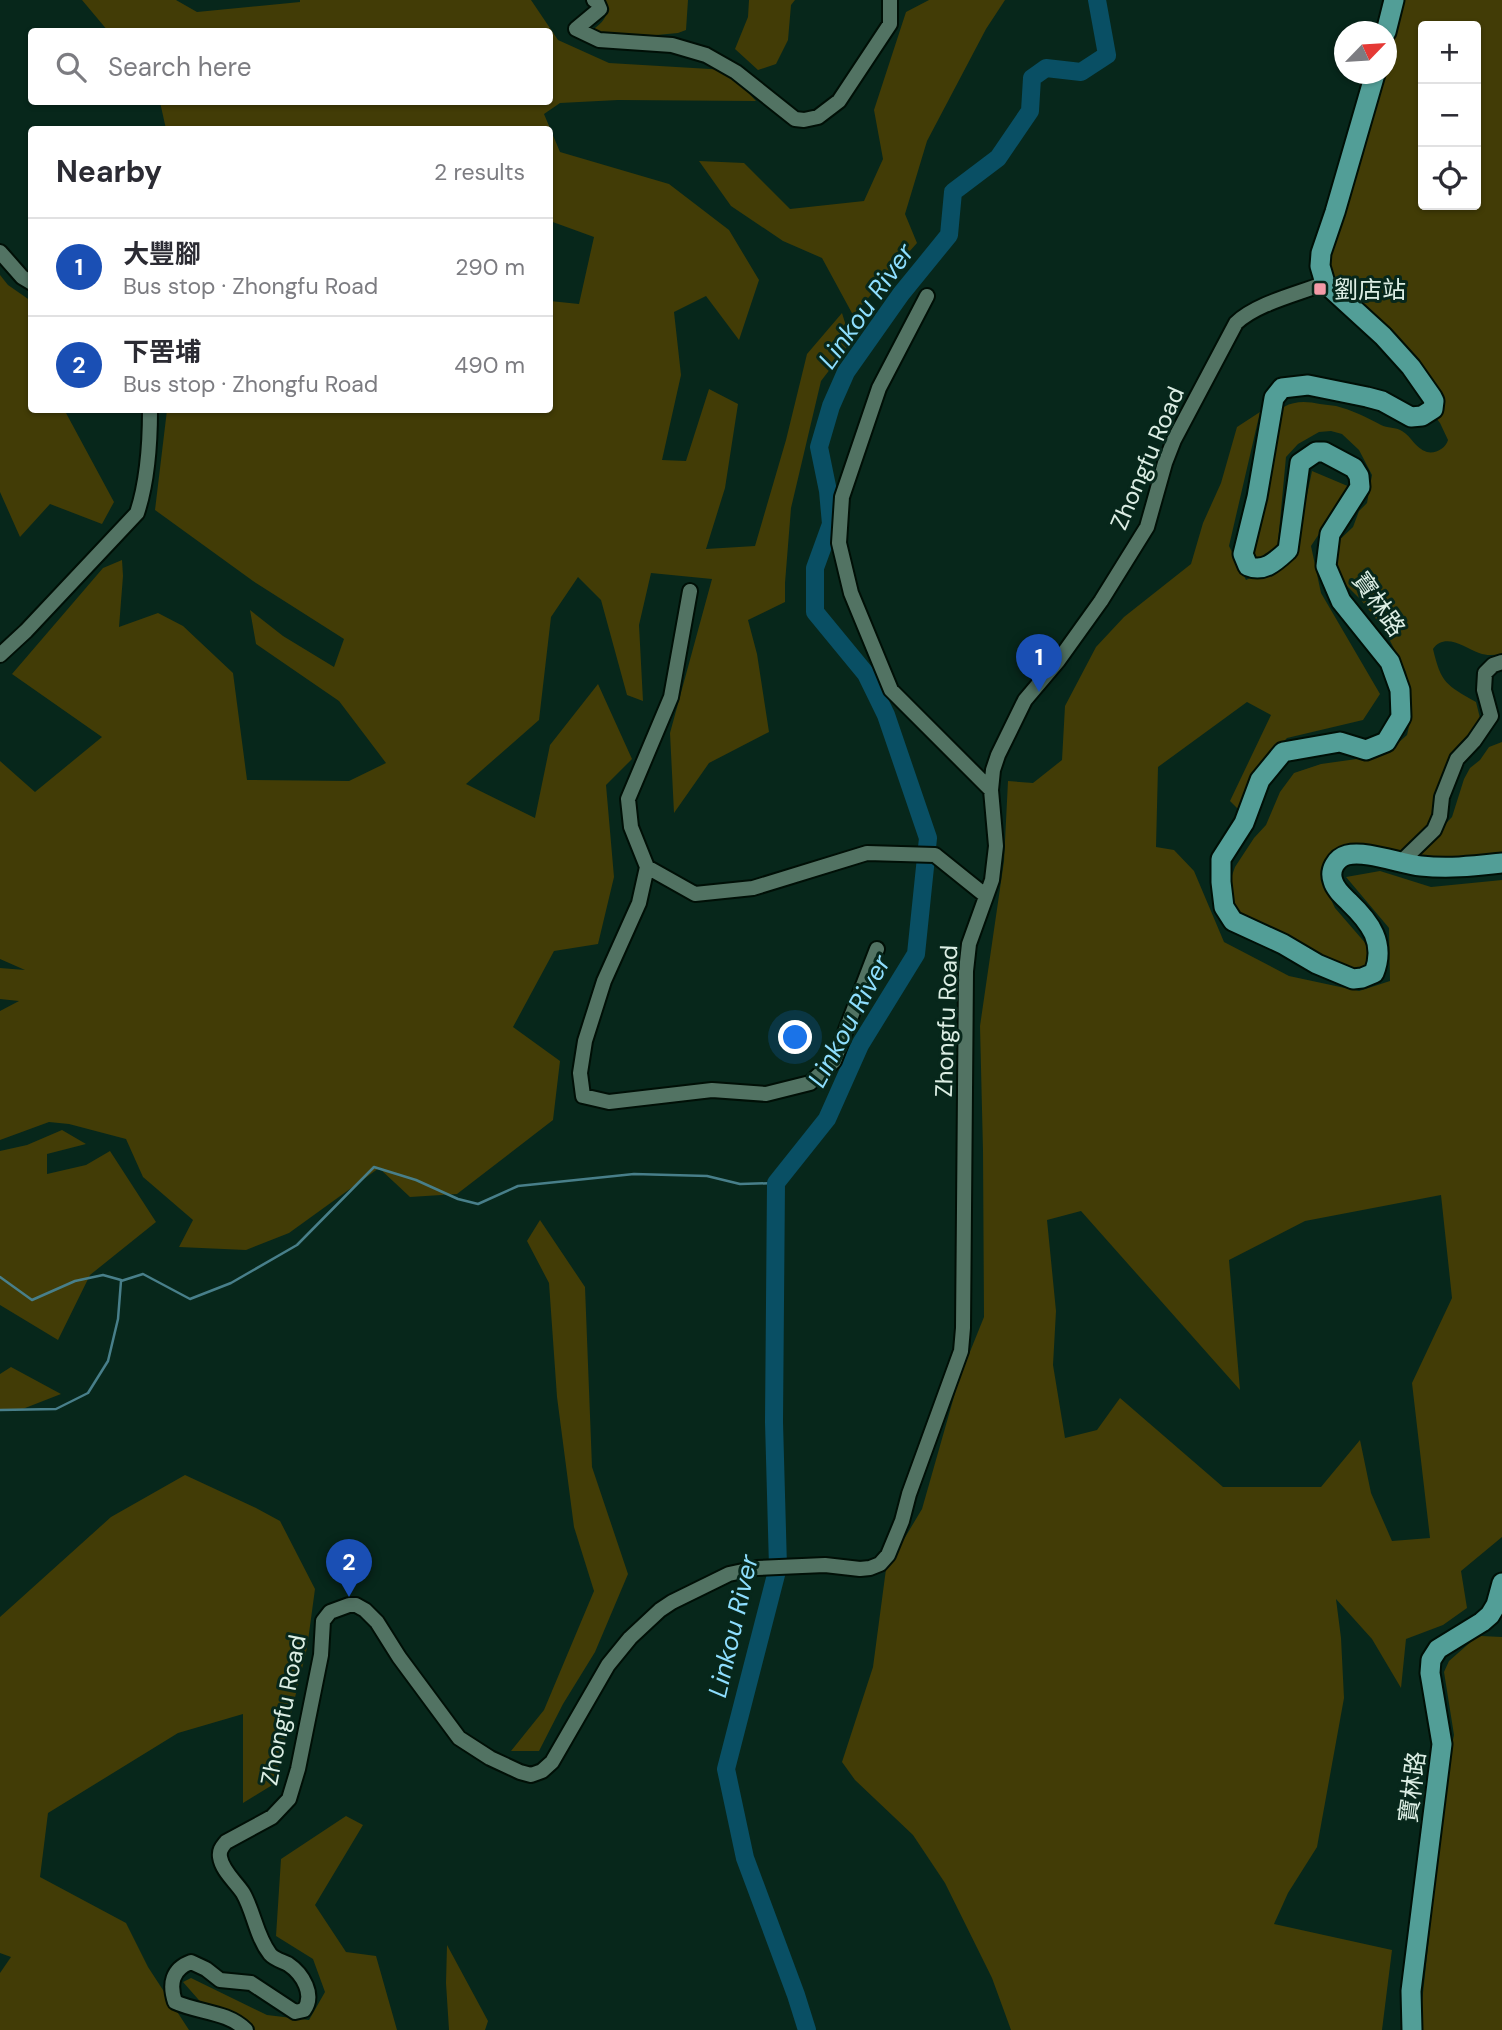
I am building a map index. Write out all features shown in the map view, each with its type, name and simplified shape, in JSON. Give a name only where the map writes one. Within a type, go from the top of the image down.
[{"type":"main road","points":[[1389,21],[1394,0]]},
{"type":"main road","points":[[1325,283],[1320,267],[1321,253],[1372,84]]},
{"type":"main road","name":"寶林路","points":[[1325,283],[1383,336],[1411,367],[1432,397],[1433,409],[1422,416],[1412,417],[1382,401],[1367,397],[1308,385],[1282,388],[1274,398],[1244,558],[1248,566],[1258,569],[1268,566],[1288,551],[1300,463],[1308,456],[1324,452],[1354,468],[1360,487],[1330,534],[1326,566],[1341,601],[1390,662],[1400,690],[1401,718],[1386,742],[1366,750],[1340,742],[1283,752],[1260,780],[1244,823],[1221,859],[1224,906],[1233,920],[1317,964],[1353,979],[1362,978],[1374,973],[1378,963],[1377,940],[1369,924],[1332,879],[1336,861],[1356,854],[1417,866],[1453,869],[1502,863]]},
{"type":"main road","name":"寶林路","points":[[1412,2030],[1411,1991],[1442,1744],[1430,1673],[1432,1660],[1438,1649],[1490,1615],[1496,1605],[1502,1583]]},
{"type":"street","points":[[594,0],[600,9],[576,29],[599,40],[672,45],[706,55],[736,72],[795,119],[804,120],[818,117],[839,101],[890,24],[890,0]]},
{"type":"street","points":[[0,251],[28,281]]},
{"type":"street","name":"Zhongfu Road","points":[[246,2030],[236,2021],[200,2008],[187,2008],[175,2002],[172,1979],[183,1966],[191,1962],[220,1980],[251,1983],[295,2012],[308,2005],[305,1983],[298,1972],[271,1955],[258,1932],[243,1894],[225,1869],[220,1858],[220,1848],[226,1842],[272,1818],[289,1799],[298,1769],[321,1655],[323,1621],[330,1612],[349,1605],[365,1610],[377,1622],[399,1657],[459,1738],[490,1758],[531,1775],[542,1771],[552,1762],[600,1676],[630,1638],[672,1602],[729,1574],[757,1568],[825,1565],[870,1568],[880,1564],[888,1555],[961,1351],[966,971],[969,944],[992,880],[996,846],[991,790],[998,755],[1025,700],[1058,661],[1101,601],[1147,527],[1174,440],[1236,324],[1256,310],[1325,283]]},
{"type":"street","points":[[927,296],[879,388],[842,497],[839,543],[851,593],[891,690],[991,790]]},
{"type":"street","points":[[0,654],[26,631],[136,513],[143,495],[150,444],[150,413]]},
{"type":"street","points":[[691,591],[671,697],[628,799],[631,827],[648,867],[639,904],[604,981],[585,1041],[580,1073],[583,1096],[609,1102],[712,1090],[766,1094],[810,1083],[834,1061],[877,948]]},
{"type":"street","points":[[1401,862],[1434,830],[1440,816],[1442,797],[1457,759],[1474,741],[1491,716],[1484,690],[1485,673],[1493,665],[1502,662]]},
{"type":"street","points":[[648,867],[695,894],[753,888],[867,853],[935,855],[986,896]]},
{"type":"shaded area","points":[[82,0],[176,0],[197,12],[300,0],[531,0],[550,28],[105,28]]},
{"type":"shaded area","points":[[602,0],[688,0],[686,30],[603,40],[591,31],[606,14]]},
{"type":"shaded area","points":[[749,0],[795,0],[791,5],[788,40],[776,64],[758,70],[735,49],[748,17]]},
{"type":"shaded area","points":[[929,0],[1005,0],[986,29],[927,141],[905,214],[917,243],[853,315],[822,258],[783,241],[731,206],[699,161],[744,163],[790,209],[864,201],[883,159],[874,110],[906,12]]},
{"type":"shaded area","points":[[1401,0],[1502,0],[1502,654],[1482,654],[1449,641],[1438,644],[1433,649],[1446,682],[1476,702],[1482,726],[1440,794],[1434,818],[1407,852],[1351,857],[1324,885],[1335,908],[1367,945],[1371,956],[1369,968],[1354,976],[1250,930],[1231,900],[1229,884],[1235,867],[1266,825],[1280,792],[1294,773],[1321,764],[1378,756],[1389,751],[1407,735],[1411,718],[1406,672],[1384,629],[1341,580],[1333,564],[1332,547],[1353,527],[1359,511],[1367,503],[1372,475],[1359,450],[1342,434],[1319,432],[1298,444],[1286,457],[1277,553],[1260,566],[1253,556],[1270,423],[1285,406],[1305,402],[1342,408],[1383,426],[1400,430],[1427,452],[1440,450],[1448,440],[1440,423],[1322,270],[1375,84],[1397,84],[1397,21],[1395,21]]},
{"type":"shaded area","points":[[553,33],[558,40],[609,63],[727,70],[756,101],[618,100],[560,103],[544,114],[549,126],[165,126],[161,105],[553,105]]},
{"type":"shaded area","points":[[553,135],[560,152],[669,184],[729,230],[759,280],[739,340],[706,296],[674,312],[681,375],[662,460],[686,461],[709,389],[738,404],[725,488],[706,549],[755,546],[786,440],[807,354],[842,313],[851,342],[821,381],[791,508],[785,602],[748,620],[757,654],[769,732],[709,763],[674,813],[670,733],[712,579],[651,573],[639,625],[643,701],[627,695],[601,600],[578,577],[551,617],[539,720],[466,784],[535,818],[550,745],[598,684],[632,759],[606,785],[614,877],[598,944],[554,951],[513,1027],[560,1061],[553,1120],[457,1194],[410,1197],[379,1168],[289,1233],[246,1250],[179,1247],[193,1220],[143,1177],[126,1139],[69,1124],[49,1122],[0,1140],[0,1011],[19,1001],[0,999],[0,968],[25,970],[0,959],[0,761],[35,792],[102,737],[12,674],[103,568],[122,560],[119,627],[158,613],[183,626],[233,673],[247,780],[349,781],[386,763],[339,701],[256,644],[250,610],[283,636],[334,667],[344,639],[253,581],[155,510],[167,413],[553,413],[553,301],[579,304],[594,237],[553,222]]},
{"type":"shaded area","points":[[0,275],[8,285],[28,299],[28,413],[66,413],[114,502],[102,524],[50,504],[20,537],[0,492]]},
{"type":"shaded area","points":[[1260,412],[1229,546],[1246,580],[1264,572],[1296,547],[1312,471],[1350,487],[1311,546],[1321,593],[1380,694],[1363,720],[1287,738],[1251,777],[1238,809],[1230,801],[1271,715],[1247,702],[1158,767],[1156,847],[1174,850],[1194,871],[1224,942],[1289,976],[1359,991],[1390,981],[1389,928],[1346,877],[1380,871],[1431,887],[1502,880],[1502,1537],[1461,1571],[1467,1608],[1443,1625],[1406,1639],[1401,1688],[1372,1639],[1336,1599],[1344,1698],[1317,1847],[1288,1893],[1274,1924],[1392,1950],[1382,2030],[1011,2030],[992,1978],[945,1883],[913,1835],[855,1780],[842,1762],[873,1667],[886,1569],[922,1509],[959,1379],[984,1317],[980,1026],[1004,861],[1008,781],[1033,783],[1062,760],[1065,706],[1096,647],[1124,617],[1191,564],[1203,523],[1221,483],[1237,427]],"holes":[[[1441,1195],[1452,1298],[1412,1383],[1430,1538],[1392,1541],[1371,1493],[1360,1440],[1321,1487],[1223,1487],[1120,1398],[1097,1430],[1065,1438],[1053,1365],[1056,1311],[1047,1220],[1081,1211],[1240,1390],[1229,1260],[1305,1221]]]},
{"type":"shaded area","points":[[1502,742],[1502,870],[1417,860],[1426,844],[1452,817],[1470,768],[1489,747]]},
{"type":"shaded area","points":[[62,1130],[86,1144],[47,1154],[47,1174],[86,1165],[110,1151],[156,1222],[90,1275],[58,1340],[0,1305],[0,1151],[27,1145]]},
{"type":"shaded area","points":[[540,1220],[585,1287],[592,1467],[628,1574],[595,1652],[563,1704],[539,1751],[511,1751],[544,1710],[594,1591],[574,1527],[557,1397],[549,1283],[527,1241]]},
{"type":"shaded area","points":[[11,1367],[61,1394],[20,1410],[0,1411],[0,1374]]},
{"type":"shaded area","points":[[185,1475],[280,1521],[315,1589],[307,1648],[274,1784],[243,1803],[243,1714],[178,1733],[48,1813],[40,1877],[126,1923],[148,1967],[189,2030],[0,2030],[0,1973],[11,1957],[0,1953],[0,1617],[111,1517]]},
{"type":"shaded area","points":[[1481,1636],[1502,1637],[1502,2030],[1419,2030],[1447,1769],[1454,1735],[1444,1672],[1449,1661]]},
{"type":"shaded area","points":[[346,1816],[363,1825],[315,1905],[346,1952],[376,1956],[397,2030],[251,2030],[205,2007],[183,1982],[191,1978],[267,2015],[309,2020],[325,1992],[313,1959],[276,1936],[281,1859]]},
{"type":"shaded area","points":[[447,1945],[488,2021],[485,2030],[449,2030]]},
{"type":"waterway","name":"Linkou River","points":[[807,2030],[745,1858],[726,1769],[778,1567],[774,1422],[776,1183],[827,1119],[860,1045],[916,954],[928,838],[886,715],[866,674],[815,612],[815,568],[831,524],[828,491],[819,447],[831,406],[846,372],[901,294],[949,235],[953,192],[998,158],[1030,111],[1032,78],[1046,68],[1081,72],[1107,55],[1097,0]]},
{"type":"waterway","points":[[0,1410],[56,1409],[88,1393],[108,1361],[118,1319],[121,1281],[143,1274],[190,1299],[231,1283],[297,1245],[374,1167],[478,1204],[518,1186],[634,1174],[707,1176],[740,1184],[776,1183]]},
{"type":"waterway","points":[[0,1277],[32,1300],[75,1281],[103,1275],[121,1280]]},
{"type":"place","name":"劉店站","points":[[1320,289]]},
{"type":"place","name":"大豐腳","points":[[1039,692]]},
{"type":"place","name":"下罟埔","points":[[349,1597]]}]
